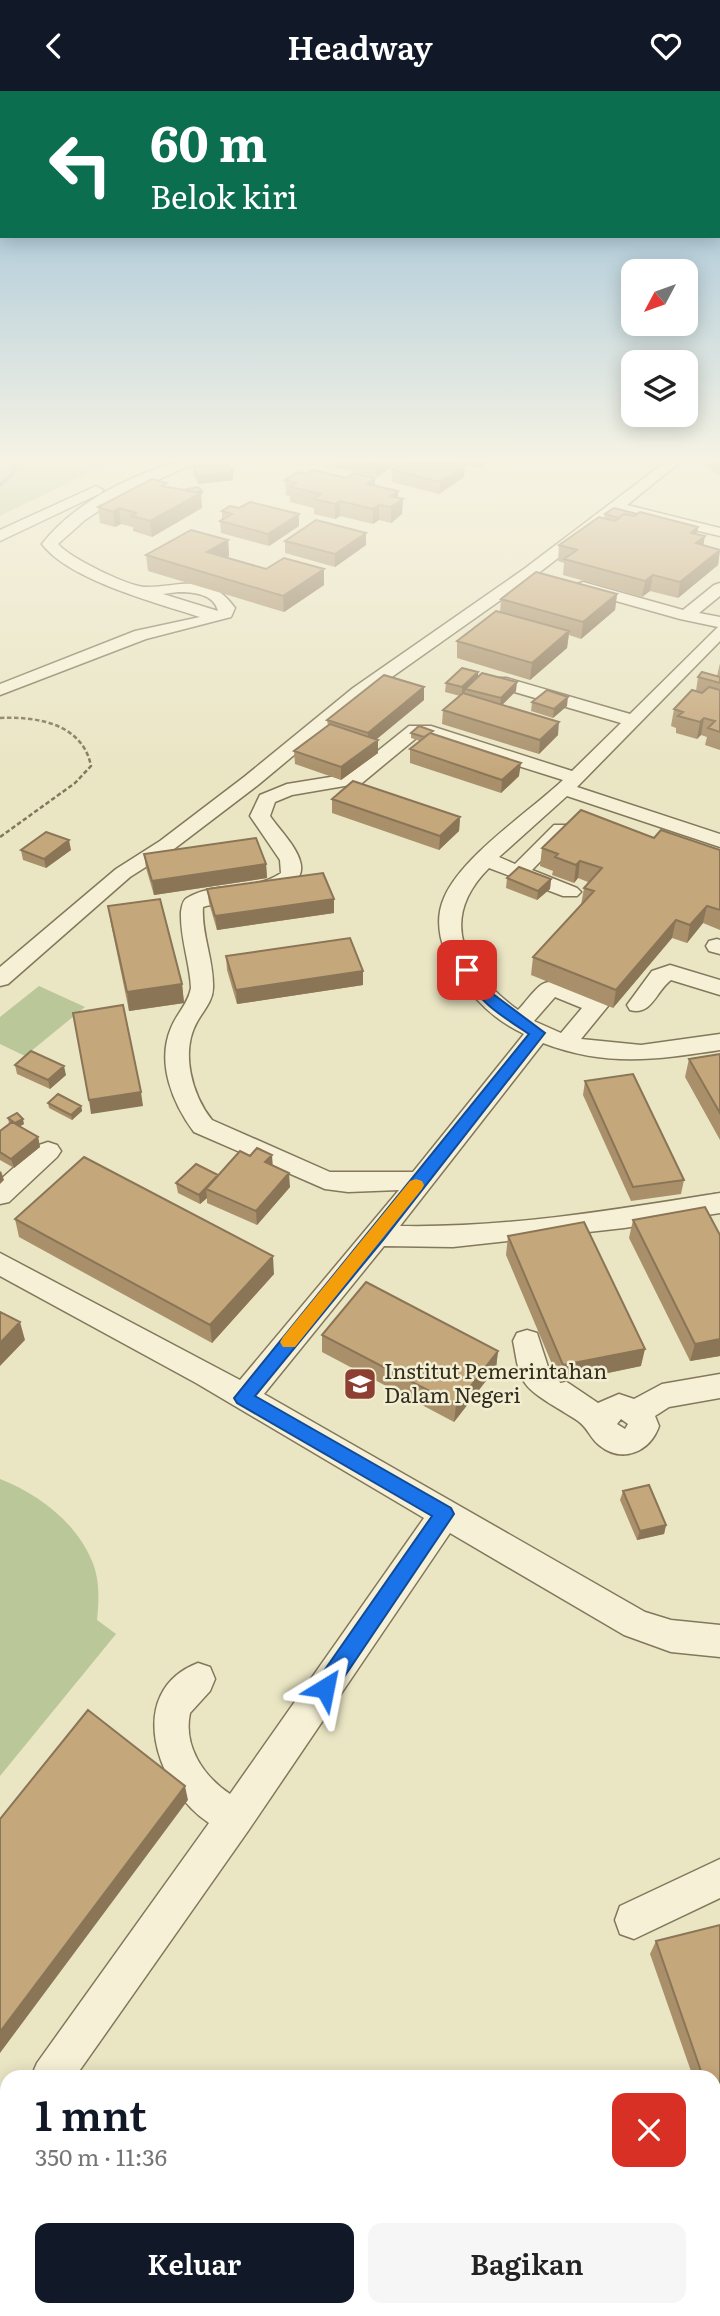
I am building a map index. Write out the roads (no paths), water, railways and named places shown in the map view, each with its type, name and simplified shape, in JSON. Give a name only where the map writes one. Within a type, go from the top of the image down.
[{"type":"street","points":[[0,689],[139,623],[218,617],[225,614],[226,608],[212,592],[189,586],[139,590],[81,567]]},
{"type":"street","points":[[0,979],[123,873],[167,845],[251,781],[349,699],[537,567]]},
{"type":"street","points":[[530,572],[686,616],[720,622]]},
{"type":"street","points":[[686,616],[720,588]]},
{"type":"street","points":[[139,590],[139,623]]},
{"type":"street","points":[[720,631],[570,783],[487,860],[455,897],[449,921],[454,948],[479,991],[528,1028],[566,1042],[612,1053],[644,1053],[720,1042]]},
{"type":"street","points":[[500,682],[572,710],[633,721]]},
{"type":"street","points":[[418,1182],[397,1179],[335,1183],[325,1180],[204,1126],[188,1107],[178,1064],[179,1034],[203,989],[193,934],[193,903],[202,899],[258,891],[282,883],[292,875],[290,860],[260,816],[267,799],[287,790],[355,779],[415,730],[425,730],[570,783],[680,828],[718,837]]},
{"type":"street","points":[[669,846],[667,841],[680,828]]},
{"type":"street","points":[[518,872],[561,829]]},
{"type":"street","points":[[487,860],[570,892]]},
{"type":"street","points":[[638,1005],[660,976],[670,972],[720,988]]},
{"type":"street","points":[[243,1398],[418,1182],[528,1028],[550,989],[559,989],[594,1004],[597,1009],[566,1042]]},
{"type":"street","points":[[0,1195],[48,1151]]},
{"type":"street","points":[[377,1235],[453,1237],[624,1218],[720,1203]]},
{"type":"street","points":[[0,1263],[206,1375],[636,1624],[671,1636],[720,1641]]},
{"type":"street","points":[[36,1264],[188,1346],[202,1358],[206,1375]]},
{"type":"street","points":[[527,1341],[536,1377],[554,1392],[601,1421],[611,1408],[620,1406],[638,1412],[662,1396],[720,1386]]},
{"type":"street","points":[[56,2070],[235,1818],[445,1514]]},
{"type":"street","points":[[198,1679],[176,1704],[171,1732],[173,1747],[182,1769],[201,1795],[235,1818]]},
{"type":"street","points":[[634,1920],[720,1878]]},
{"type":"place","name":"Institut Pemerintahan Dalam Negeri","points":[[360,1384]]}]
